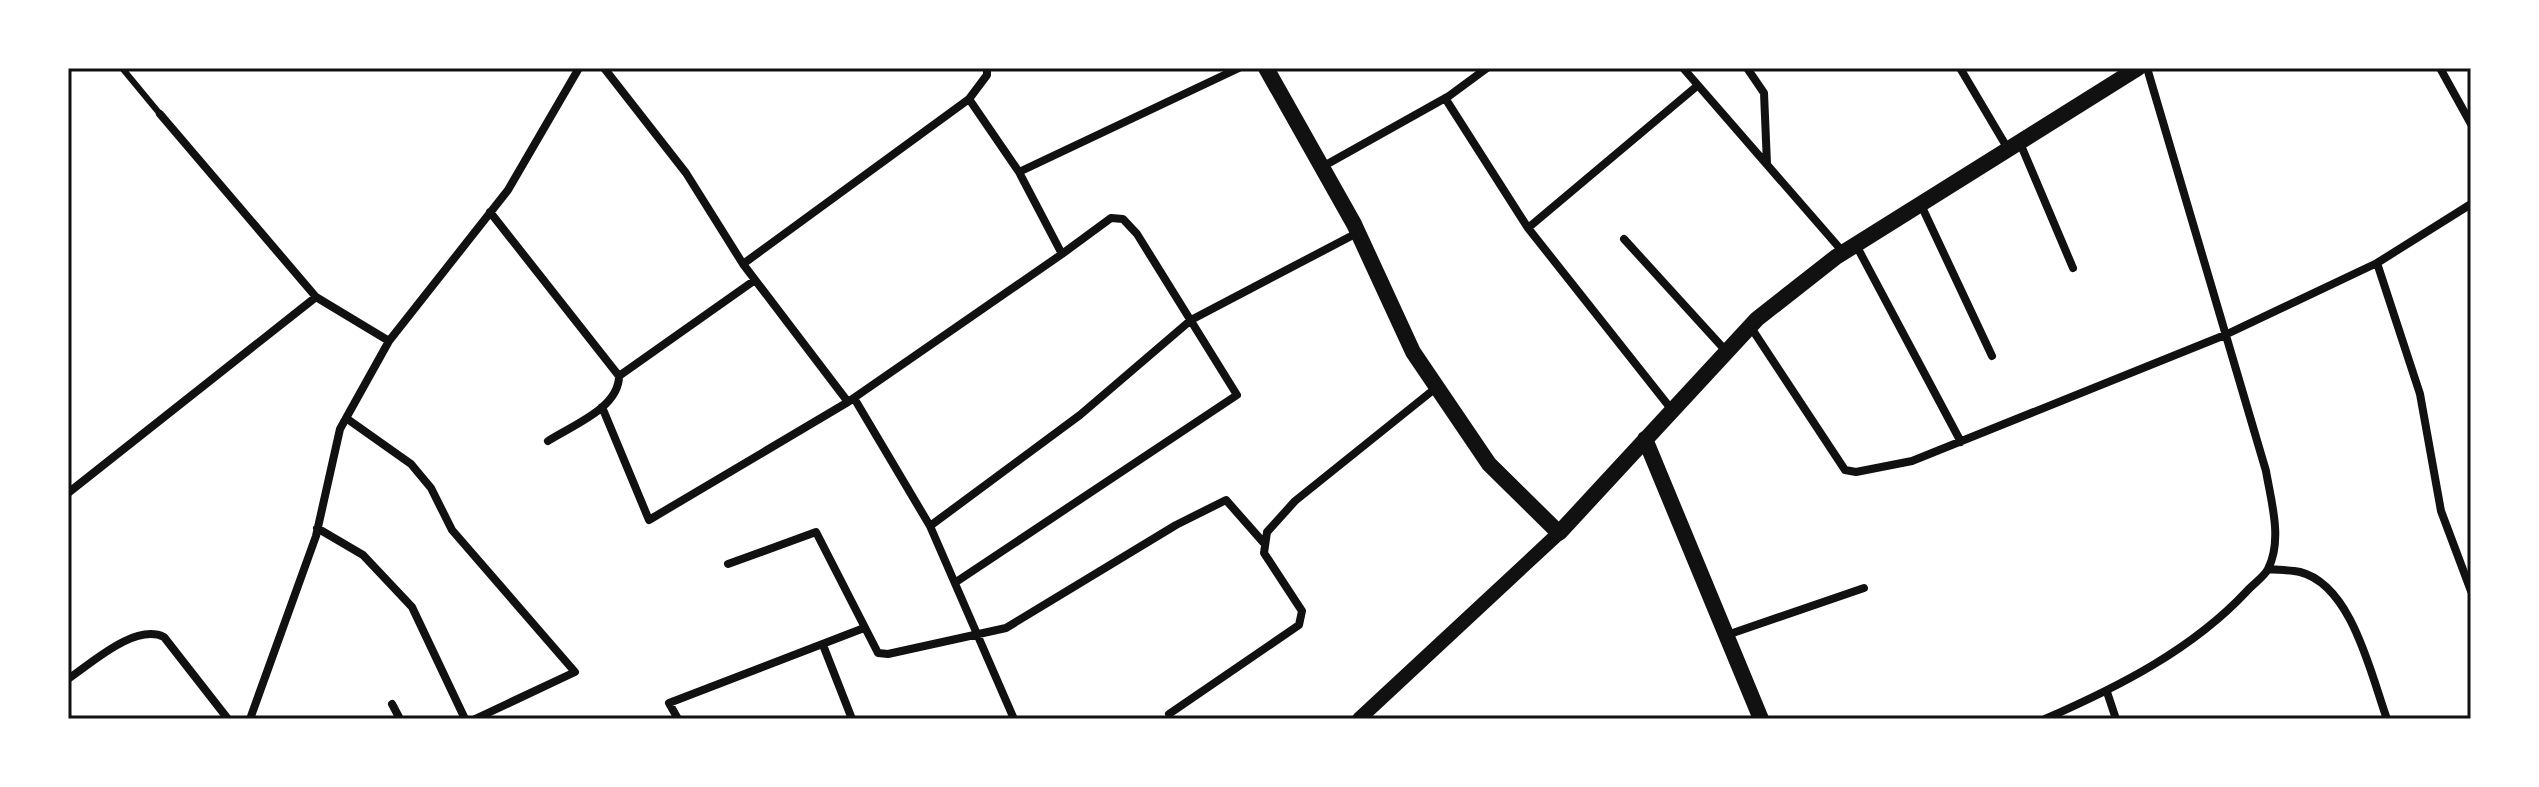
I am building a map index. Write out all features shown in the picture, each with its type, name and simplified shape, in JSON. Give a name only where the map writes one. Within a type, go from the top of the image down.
[{"type":"main road","points":[[1266,68],[1358,233],[1413,352],[1489,464],[1559,533],[1750,326],[1850,248],[2138,68]]},
{"type":"main road","points":[[1645,439],[1761,719]]},
{"type":"street","points":[[250,719],[317,528],[340,429],[389,341],[508,190],[579,68]]},
{"type":"street","points":[[604,68],[686,173],[743,264],[851,400],[930,526],[1014,719]]},
{"type":"street","points":[[743,264],[969,99],[987,75],[987,68]]},
{"type":"street","points":[[1019,172],[1239,68]]},
{"type":"street","points":[[1322,167],[1445,98],[1487,68]]},
{"type":"street","points":[[1683,68],[1767,165],[1850,248],[1961,442]]},
{"type":"street","points":[[1747,68],[1764,93],[1767,165]]},
{"type":"street","points":[[1960,68],[2014,146],[2073,268]]},
{"type":"street","points":[[2045,719],[2107,692],[2164,659],[2235,604],[2268,569],[2276,536],[2266,471],[2147,68]]},
{"type":"street","points":[[2440,68],[2471,124]]},
{"type":"street","points":[[1528,228],[1697,86]]},
{"type":"street","points":[[1445,98],[1528,228],[1672,410]]},
{"type":"street","points":[[969,99],[1019,172],[1062,254]]},
{"type":"street","points":[[160,114],[316,297],[389,341]]},
{"type":"street","points":[[1920,204],[1992,356]]},
{"type":"street","points":[[1750,326],[1845,470],[1856,472],[1912,461],[2225,335],[2377,263],[2471,204]]},
{"type":"street","points":[[490,212],[619,376],[619,388],[602,407],[548,441]]},
{"type":"street","points":[[602,407],[649,520],[851,400],[1111,218],[1123,219],[1137,234],[1237,395],[956,582]]},
{"type":"street","points":[[930,526],[1080,415],[1191,320],[1358,233]]},
{"type":"street","points":[[1624,239],[1726,351]]},
{"type":"street","points":[[2377,263],[2420,394],[2441,511],[2471,591]]},
{"type":"street","points":[[619,376],[755,280]]},
{"type":"street","points":[[68,493],[316,297]]},
{"type":"street","points":[[1169,714],[1299,625],[1302,611],[1264,553],[1263,542],[1267,532],[1295,501],[1437,387]]},
{"type":"street","points":[[346,418],[411,464],[431,488],[452,530],[575,672],[475,719]]},
{"type":"street","points":[[728,564],[816,532],[878,653],[888,654],[1006,628],[1176,525],[1226,500],[1263,542]]},
{"type":"street","points":[[317,528],[363,555],[412,607],[465,719]]},
{"type":"street","points":[[1359,719],[1559,533]]},
{"type":"street","points":[[2268,569],[2301,572],[2327,587],[2338,599],[2352,626],[2387,719]]},
{"type":"street","points":[[1726,636],[1864,588]]},
{"type":"street","points":[[678,719],[669,703],[864,628]]},
{"type":"street","points":[[68,679],[139,634],[157,634],[164,637],[228,719]]},
{"type":"street","points":[[823,645],[852,719]]},
{"type":"street","points":[[2107,692],[2116,719]]},
{"type":"street","points":[[392,704],[400,719]]},
{"type":"lane","points":[[122,68],[160,114]]}]
